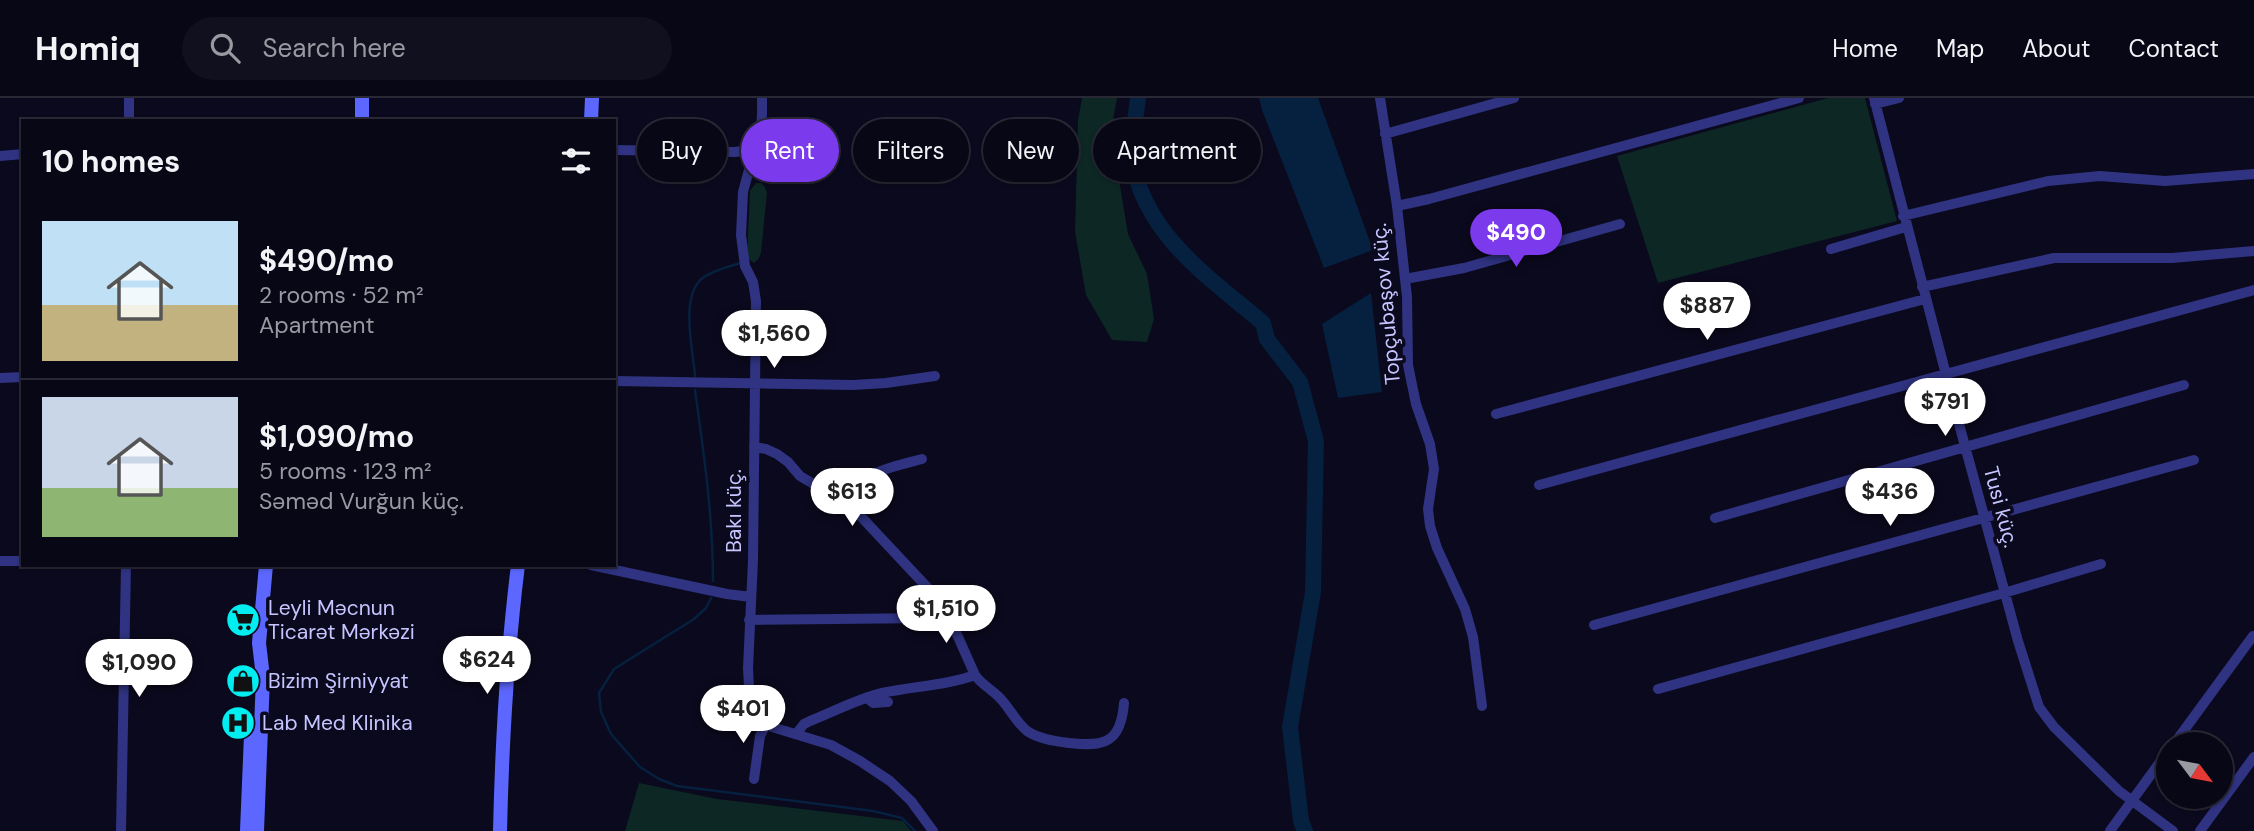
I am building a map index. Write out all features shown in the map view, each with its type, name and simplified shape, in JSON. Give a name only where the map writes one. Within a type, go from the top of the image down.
[{"type":"main road","points":[[362,98],[362,119]]},
{"type":"main road","points":[[591,119],[592,98]]},
{"type":"main road","points":[[247,831],[253,679],[266,567]]},
{"type":"main road","points":[[500,831],[503,716],[518,567]]},
{"type":"main road","points":[[257,831],[262,677],[259,643]]},
{"type":"street","points":[[129,98],[129,119]]},
{"type":"street","name":"Bakı küç.","points":[[761,119],[762,98]]},
{"type":"street","name":"Topçubaşov küç.","points":[[1380,98],[1405,279],[1408,365],[1416,404],[1430,444],[1434,469],[1428,509],[1430,526],[1465,609],[1473,637],[1482,706]]},
{"type":"street","points":[[1385,134],[1514,98]]},
{"type":"street","points":[[1397,206],[1429,200],[1799,98]]},
{"type":"street","points":[[1875,101],[1899,98]]},
{"type":"street","name":"Tusi küç.","points":[[1875,101],[2004,593],[2042,713],[2131,801],[2173,831]]},
{"type":"street","points":[[616,150],[741,151]]},
{"type":"street","points":[[0,156],[21,154]]},
{"type":"street","points":[[1903,216],[2048,181],[2073,178],[2100,176],[2165,181],[2254,174]]},
{"type":"street","name":"Bakı küç.","points":[[746,182],[741,236],[745,265],[753,282],[756,301],[748,687],[752,705],[767,723]]},
{"type":"street","points":[[1405,279],[1464,268],[1620,224]]},
{"type":"street","points":[[1831,248],[1906,227]]},
{"type":"street","points":[[1922,287],[2054,257],[2172,258],[2254,251]]},
{"type":"street","points":[[1539,485],[2254,290]]},
{"type":"street","points":[[1496,414],[1926,299]]},
{"type":"street","points":[[616,382],[853,385],[935,376]]},
{"type":"street","points":[[0,378],[21,377]]},
{"type":"street","points":[[1715,518],[2184,385]]},
{"type":"street","points":[[754,447],[777,454],[789,462],[800,476],[844,502],[864,518],[940,601],[975,675],[1000,698],[1023,728],[1039,737],[1056,741],[1102,744],[1119,727],[1123,719],[1124,703]]},
{"type":"street","points":[[844,502],[869,476],[922,459]]},
{"type":"street","points":[[1594,625],[2194,460]]},
{"type":"street","points":[[0,561],[21,561]]},
{"type":"street","points":[[1658,689],[2101,564]]},
{"type":"street","points":[[121,831],[126,567]]},
{"type":"street","points":[[601,567],[751,597]]},
{"type":"street","points":[[750,620],[932,618],[947,612]]},
{"type":"street","points":[[2183,732],[2253,636]]},
{"type":"street","points":[[796,734],[810,721],[882,693],[975,675]]},
{"type":"street","points":[[867,698],[873,704],[888,702]]},
{"type":"street","points":[[754,779],[760,736],[767,723],[831,745],[860,761],[911,801],[933,831]]},
{"type":"street","points":[[2200,831],[2254,757]]},
{"type":"street","points":[[2109,831],[2156,767]]},
{"type":"green space","points":[[1082,98],[1117,98],[1113,119],[1093,119],[1093,182],[1119,182],[1128,234],[1147,274],[1154,319],[1147,342],[1112,340],[1086,295],[1075,232],[1076,182],[1079,182],[1078,119]]},
{"type":"green space","points":[[1828,98],[1865,98],[1897,221],[1658,283],[1617,156]]},
{"type":"green space","points":[[756,183],[761,183],[767,193],[761,253],[754,263],[747,258],[750,191]]},
{"type":"green space","points":[[639,783],[717,799],[903,821],[911,831],[625,831]]},
{"type":"water","points":[[1259,98],[1318,98],[1373,250],[1324,268]]},
{"type":"water","points":[[1371,293],[1382,392],[1338,398],[1322,324]]},
{"type":"waterway","points":[[1138,98],[1132,156],[1140,189],[1151,212],[1166,234],[1202,272],[1263,323],[1267,339],[1300,382],[1316,441],[1313,592],[1290,727],[1301,821],[1305,831]]},
{"type":"waterway","points":[[695,376],[689,323],[696,285],[704,277],[740,263]]},
{"type":"waterway","points":[[695,390],[710,509],[713,581]]},
{"type":"waterway","points":[[711,598],[706,608],[694,619],[614,669],[599,693],[601,712],[611,734],[640,767],[677,786],[873,811],[902,818],[915,831]]},
{"type":"place","name":"Leyli Məcnun Ticarət Mərkəzi","points":[[243,620]]},
{"type":"place","name":"Bizim Şirniyyat","points":[[243,681]]},
{"type":"place","name":"Lab Med Klinika","points":[[238,723]]}]
